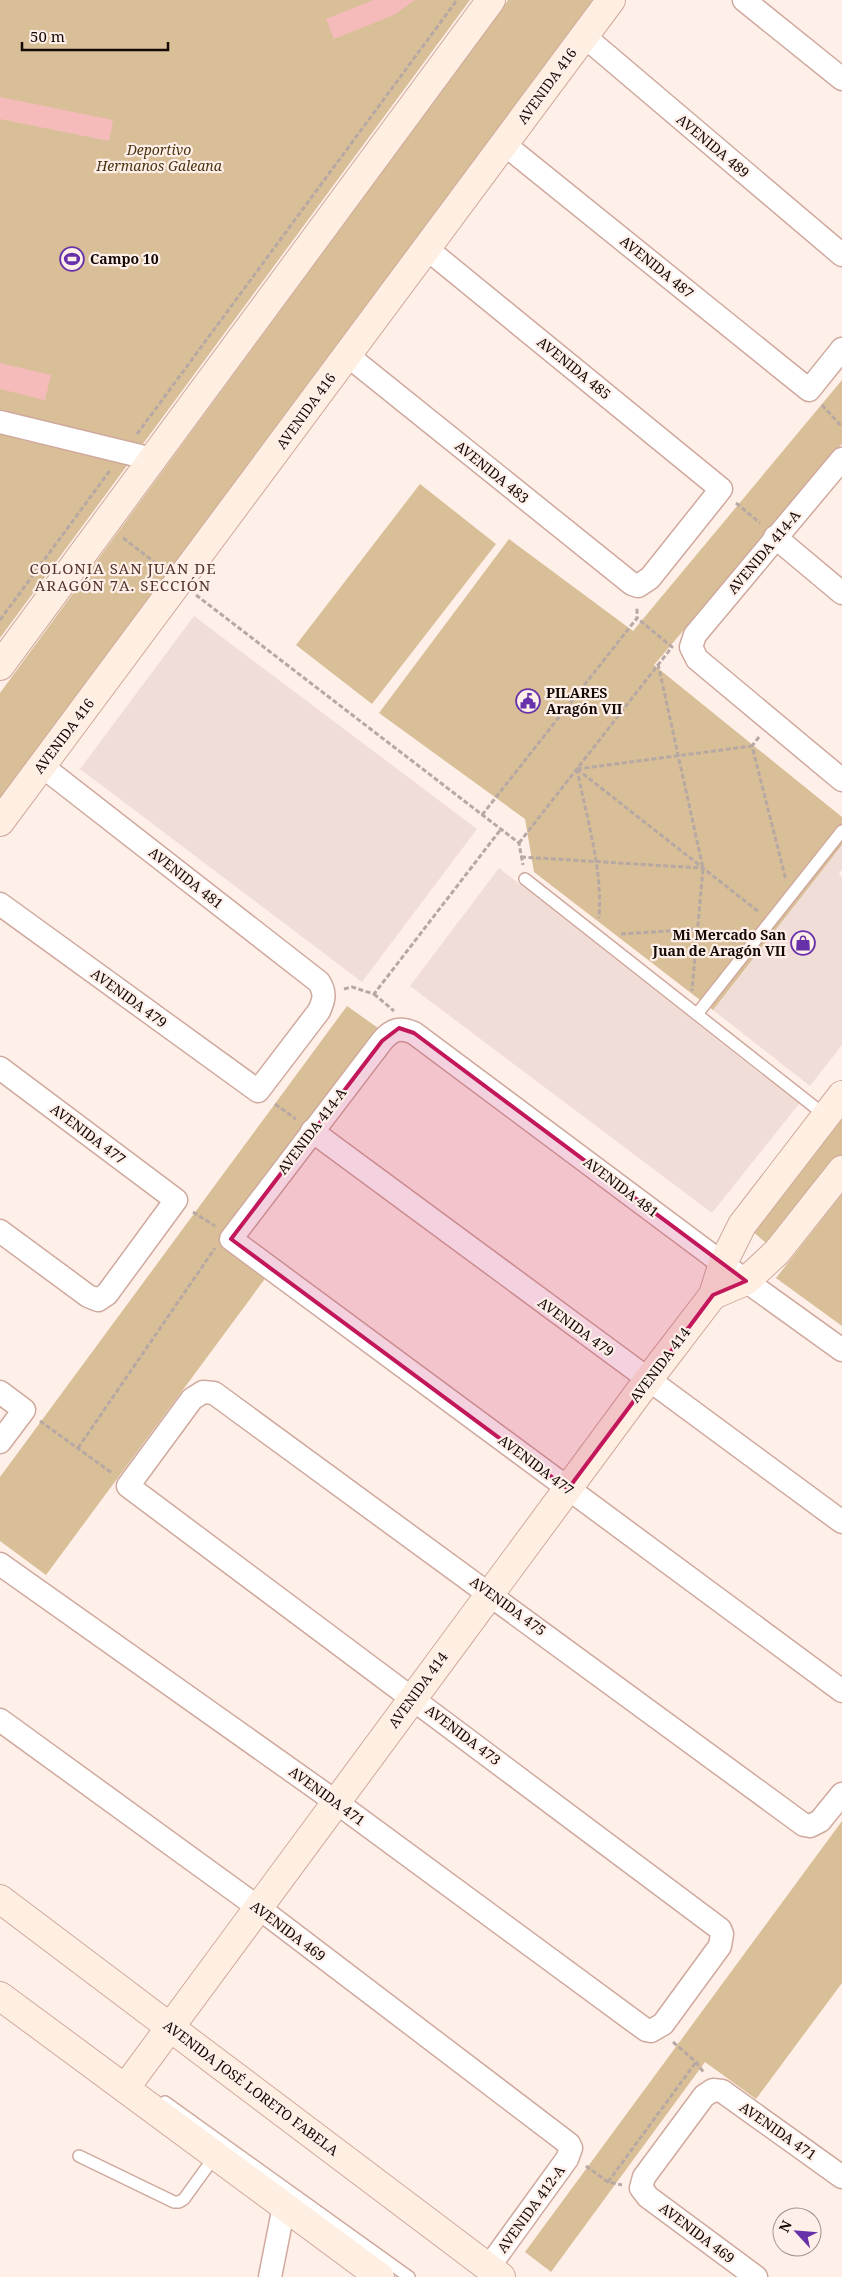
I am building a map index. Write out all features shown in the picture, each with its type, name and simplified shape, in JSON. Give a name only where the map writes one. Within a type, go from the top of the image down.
[{"type":"street","points":[[0,666],[106,525],[491,0]]},
{"type":"street","name":"AVENIDA 416","points":[[0,822],[611,0]]},
{"type":"street","points":[[744,0],[842,79]]},
{"type":"street","name":"AVENIDA 489","points":[[584,36],[842,255]]},
{"type":"street","name":"AVENIDA 487","points":[[504,144],[808,390]]},
{"type":"street","name":"AVENIDA 485","points":[[426,248],[721,489]]},
{"type":"street","points":[[808,390],[842,349]]},
{"type":"street","name":"AVENIDA 483","points":[[347,355],[626,580],[638,586]]},
{"type":"street","points":[[0,422],[132,454]]},
{"type":"street","name":"AVENIDA 414-A","points":[[771,721],[697,659],[691,647],[696,634],[842,459]]},
{"type":"street","points":[[638,586],[650,578],[721,489]]},
{"type":"street","points":[[775,537],[842,593]]},
{"type":"street","points":[[771,721],[842,780]]},
{"type":"street","name":"AVENIDA 481","points":[[42,766],[319,982],[324,994]]},
{"type":"street","name":"AVENIDA 479","points":[[0,904],[258,1092]]},
{"type":"street","points":[[258,1092],[319,1011],[324,994]]},
{"type":"street","name":"AVENIDA 414-A","points":[[228,1236],[382,1041],[389,1033],[399,1028]]},
{"type":"street","name":"AVENIDA 481","points":[[399,1028],[414,1033],[746,1281],[842,1350]]},
{"type":"street","name":"AVENIDA 477","points":[[0,1068],[176,1200]]},
{"type":"street","name":"AVENIDA 414","points":[[126,2087],[490,1593],[713,1295],[723,1263],[742,1226],[834,1105]]},
{"type":"street","name":"AVENIDA 479","points":[[312,1131],[842,1522]]},
{"type":"street","name":"AVENIDA 414","points":[[713,1295],[746,1281],[776,1252],[842,1170]]},
{"type":"street","points":[[0,1231],[88,1296],[98,1300],[107,1294],[176,1200]]},
{"type":"street","name":"AVENIDA 477","points":[[228,1236],[842,1691]]},
{"type":"street","points":[[0,1392],[24,1410],[0,1442]]},
{"type":"street","name":"AVENIDA 475","points":[[128,1486],[192,1399],[203,1392],[214,1393],[490,1593],[798,1821],[810,1826],[820,1821],[842,1794]]},
{"type":"street","name":"AVENIDA 473","points":[[128,1486],[716,1925],[722,1934],[720,1946],[664,2024],[655,2030]]},
{"type":"street","name":"AVENIDA 471","points":[[0,1564],[336,1802],[639,2026],[655,2030]]},
{"type":"street","name":"AVENIDA 469","points":[[0,1720],[259,1908],[566,2140],[570,2151]]},
{"type":"street","name":"AVENIDA JOSÉ LORETO FABELA","points":[[0,1899],[495,2272]]},
{"type":"street","points":[[0,1997],[126,2087],[215,2156],[380,2277]]},
{"type":"street","points":[[641,2188],[644,2177],[704,2096],[713,2090]]},
{"type":"street","name":"AVENIDA 471","points":[[713,2090],[722,2091],[842,2176]]},
{"type":"street","name":"AVENIDA 412-A","points":[[495,2272],[570,2151]]},
{"type":"street","name":"AVENIDA 469","points":[[641,2188],[648,2197],[756,2277]]},
{"type":"street","points":[[270,2277],[284,2206]]},
{"type":"lane","points":[[694,1012],[750,948],[842,832]]},
{"type":"lane","points":[[525,879],[694,1012],[834,1105]]},
{"type":"lane","points":[[126,2087],[167,2103],[409,2277]]},
{"type":"lane","points":[[79,2156],[174,2202],[184,2199],[215,2156]]},
{"type":"path","points":[[0,620],[132,454],[457,0]]},
{"type":"path","points":[[808,390],[842,427]]},
{"type":"path","points":[[721,489],[775,537]]},
{"type":"path","points":[[106,525],[519,843],[525,879]]},
{"type":"path","points":[[482,815],[637,618],[638,586]]},
{"type":"path","points":[[519,843],[672,647],[637,618]]},
{"type":"path","points":[[658,664],[703,868],[694,1012]]},
{"type":"path","points":[[577,769],[752,746],[771,721]]},
{"type":"path","points":[[752,746],[790,897]]},
{"type":"path","points":[[577,769],[595,862],[600,905],[597,936],[698,929],[750,948]]},
{"type":"path","points":[[577,769],[771,921]]},
{"type":"path","points":[[324,994],[352,987],[374,994],[501,829]]},
{"type":"path","points":[[521,857],[703,868]]},
{"type":"path","points":[[258,1092],[312,1131]]},
{"type":"path","points":[[78,1448],[228,1236],[176,1200]]},
{"type":"path","points":[[24,1410],[128,1486]]},
{"type":"path","points":[[655,2030],[696,2062],[713,2090]]},
{"type":"path","points":[[608,2182],[696,2062]]},
{"type":"path","points":[[570,2151],[608,2182],[641,2188]]},
{"type":"highlighted area","points":[[399,1028],[414,1033],[746,1281],[713,1295],[568,1489],[231,1239],[382,1041]]},
{"type":"shaded area","points":[[194,616],[477,829],[362,982],[80,769]]},
{"type":"shaded area","name":"Mi Mercado San Juan de Aragón VII","points":[[842,845],[842,869],[839,874],[842,877],[842,1045],[810,1086],[713,1010]]},
{"type":"shaded area","points":[[499,868],[799,1104],[712,1213],[410,986]]},
{"type":"green space","name":"Deportivo Hermanos Galeana","points":[[0,0],[470,0],[0,638]]},
{"type":"green space","points":[[508,0],[599,0],[0,813],[0,693]]},
{"type":"green space","points":[[842,380],[842,444],[654,665],[842,817],[842,845],[713,1010],[534,872],[525,819],[379,713],[509,539],[633,631]]},
{"type":"green space","points":[[420,484],[496,544],[372,704],[296,645]]},
{"type":"green space","points":[[347,1006],[378,1028],[220,1242],[267,1276],[46,1575],[0,1541],[0,1477]]},
{"type":"green space","points":[[842,1103],[842,1162],[773,1249],[744,1224]]},
{"type":"green space","points":[[842,1194],[842,1326],[776,1278]]},
{"type":"green space","points":[[842,1821],[842,1983],[756,2099],[705,2062],[551,2272],[525,2252]]},
{"type":"building","points":[[373,0],[415,0],[394,15],[334,39],[326,19]]},
{"type":"building","points":[[0,97],[113,120],[109,141],[0,119]]},
{"type":"building","points":[[0,363],[51,375],[45,400],[0,389]]},
{"type":"place","name":"Campo 10","points":[[72,259]]},
{"type":"place","name":"PILARES Aragón VII","points":[[528,701]]},
{"type":"place","name":"Mi Mercado San Juan de Aragón VII","points":[[803,943]]},
{"type":"district","name":"COLONIA SAN JUAN DE ARAGÓN 7A. SECCIÓN","points":[[123,578]]}]
